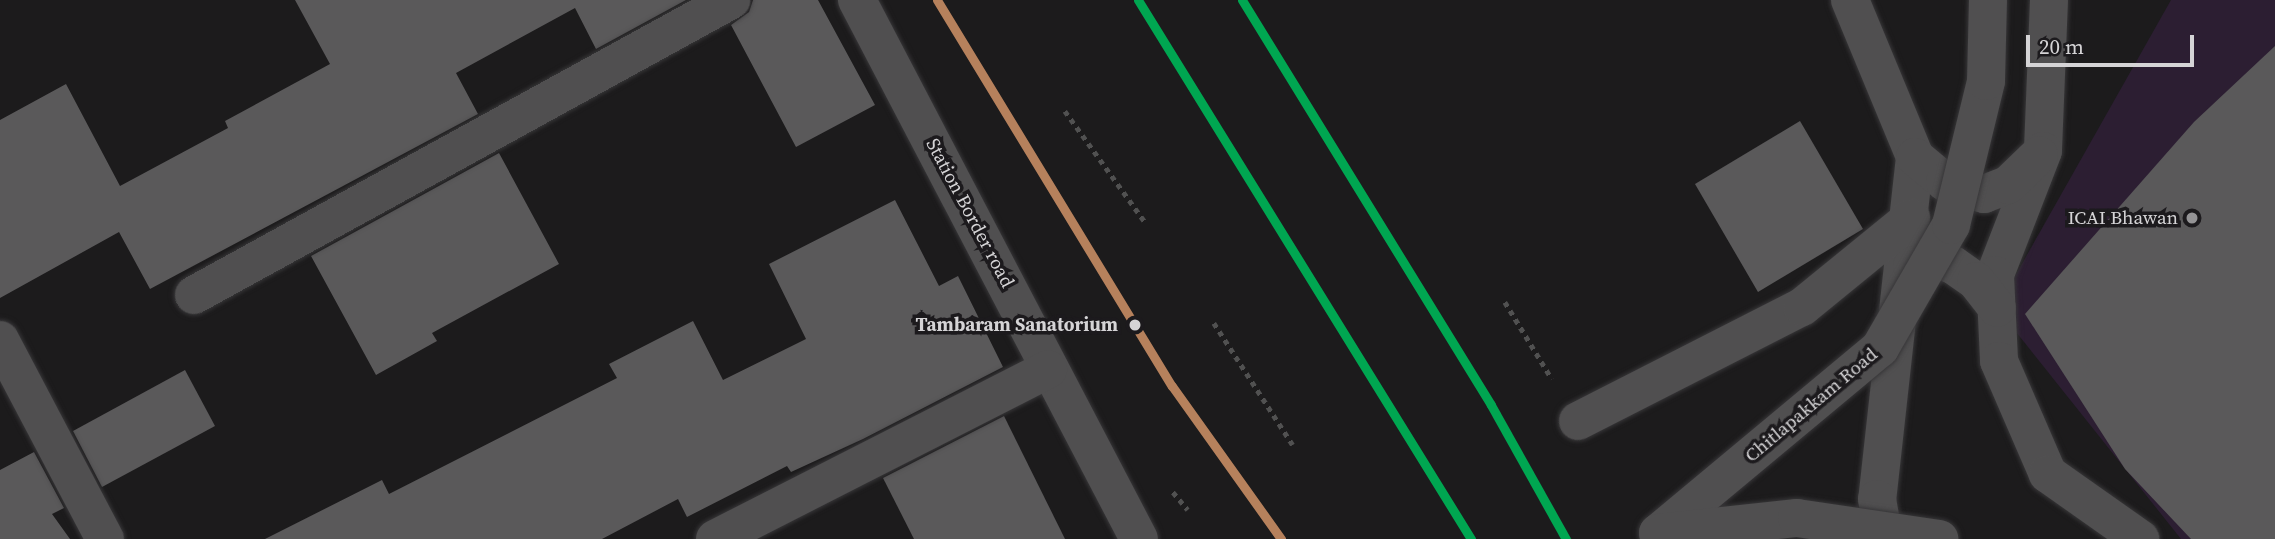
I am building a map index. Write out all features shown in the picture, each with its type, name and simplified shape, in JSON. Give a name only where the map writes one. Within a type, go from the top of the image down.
[{"type":"street","points":[[194,295],[731,0]]},
{"type":"street","name":"Station Border road","points":[[857,0],[1139,539]]},
{"type":"street","points":[[1850,0],[1914,157],[1911,218],[1898,278],[1877,499],[1884,539]]},
{"type":"street","name":"Chitlapakkam Road","points":[[1655,536],[1880,348],[1951,225],[1986,81],[1988,0]]},
{"type":"street","points":[[2049,0],[2043,151],[1995,275],[1998,361],[2048,474],[2140,539]]},
{"type":"street","points":[[1914,157],[1945,182],[1984,194],[2008,185],[2043,151]]},
{"type":"street","points":[[1578,421],[1802,307],[1911,218]]},
{"type":"street","points":[[1898,278],[1912,266],[1946,262],[1976,281],[1997,308]]},
{"type":"street","points":[[0,340],[105,539]]},
{"type":"street","points":[[715,539],[1048,369]]},
{"type":"street","points":[[1655,536],[1797,519],[1939,539]]},
{"type":"path","points":[[1065,111],[1145,222]]},
{"type":"path","points":[[1505,302],[1578,421]]},
{"type":"path","points":[[1214,323],[1293,445]]},
{"type":"shaded area","name":"ICAI Bhawan","points":[[2171,0],[2275,0],[2275,539],[2181,539],[1997,308]]},
{"type":"building","points":[[295,0],[686,0],[596,49],[575,8],[456,73],[478,114],[150,289],[119,232],[0,298],[0,120],[66,84],[120,186],[228,128],[225,121],[330,64]]},
{"type":"building","points":[[753,0],[818,0],[875,105],[796,147],[731,25],[749,12]]},
{"type":"building","name":"ICAI Bhawan","points":[[2275,46],[2275,539],[2191,539],[2125,469],[2025,314],[2194,122]]},
{"type":"building","points":[[1800,121],[1863,229],[1758,292],[1695,184]]},
{"type":"building","points":[[499,153],[559,264],[432,333],[437,341],[376,375],[311,256]]},
{"type":"building","points":[[895,200],[939,286],[958,276],[1003,367],[863,439],[791,472],[787,466],[687,517],[678,499],[602,539],[265,539],[382,480],[389,494],[617,378],[609,364],[693,321],[723,380],[806,339],[769,264]]},
{"type":"building","points":[[185,370],[215,426],[102,487],[73,431]]},
{"type":"building","points":[[1004,416],[1065,539],[914,539],[883,478]]},
{"type":"building","points":[[34,452],[64,508],[52,514],[70,539],[0,539],[0,470]]},
{"type":"railway","points":[[1138,0],[1471,539]]},
{"type":"railway","points":[[1242,0],[1491,405],[1566,539]]},
{"type":"transit line","points":[[937,0],[1172,386],[1281,539]]},
{"type":"transit line","points":[[1138,0],[1471,539]]},
{"type":"transit line","points":[[1242,0],[1491,405],[1566,539]]},
{"type":"place","name":"ICAI Bhawan","points":[[2192,218]]},
{"type":"place","name":"Tambaram Sanatorium","points":[[1135,325]]}]
